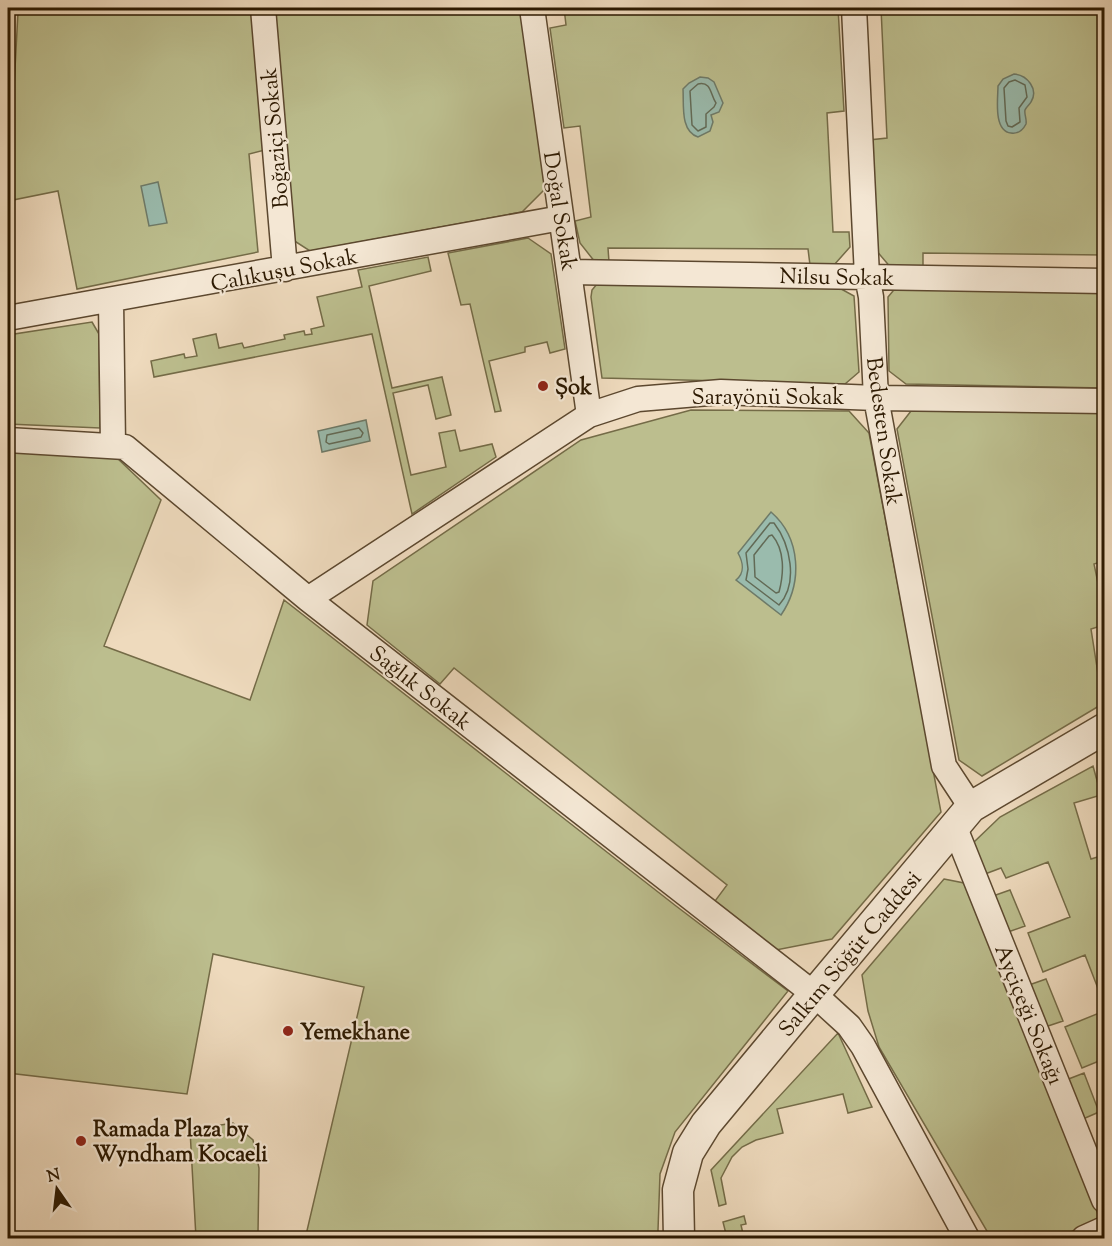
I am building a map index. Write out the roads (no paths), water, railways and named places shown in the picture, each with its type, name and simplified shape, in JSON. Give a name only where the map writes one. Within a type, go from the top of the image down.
[{"type":"street","name":"Boğaziçi Sokak","points":[[263,8],[285,268]]},
{"type":"street","name":"Doğal Sokak","points":[[532,8],[589,415]]},
{"type":"street","name":"Bedesten Sokak","points":[[854,8],[867,276],[871,297],[876,398],[944,766],[963,818]]},
{"type":"street","name":"Çalıkuşu Sokak","points":[[8,318],[561,218]]},
{"type":"street","name":"Nilsu Sokak","points":[[570,272],[1104,281]]},
{"type":"street","points":[[111,301],[113,445]]},
{"type":"street","name":"Sarayönü Sokak","points":[[308,599],[589,415],[638,399],[721,392],[876,398],[1104,401]]},
{"type":"street","name":"Sağlık Sokak","points":[[8,440],[125,447],[308,599],[814,994],[849,1026],[863,1046],[967,1239]]},
{"type":"street","name":"Salkım Söğüt Caddesi","points":[[679,1239],[678,1190],[688,1153],[705,1124],[963,818],[1104,729]]},
{"type":"street","name":"Ayçiçeği Sokağı","points":[[963,818],[1104,1200]]},
{"type":"street","points":[[1083,1239],[1104,1229]]},
{"type":"water","points":[[1014,74],[1027,80],[1034,92],[1025,110],[1026,124],[1020,131],[1011,133],[1005,131],[999,120],[998,86],[1003,79]]},
{"type":"water","points":[[700,77],[714,82],[723,103],[719,112],[711,115],[713,122],[710,131],[698,137],[692,134],[686,123],[683,110],[683,89]]},
{"type":"water","points":[[158,182],[167,223],[149,226],[141,186]]},
{"type":"water","points":[[366,420],[370,441],[322,452],[318,431]]},
{"type":"water","points":[[771,512],[788,535],[796,561],[793,589],[781,615],[736,580],[741,574],[742,567],[738,553]]},
{"type":"place","name":"Şok","points":[[543,386]]},
{"type":"place","name":"Yemekhane","points":[[288,1031]]},
{"type":"place","name":"Ramada Plaza by Wyndham Kocaeli","points":[[81,1141]]}]
